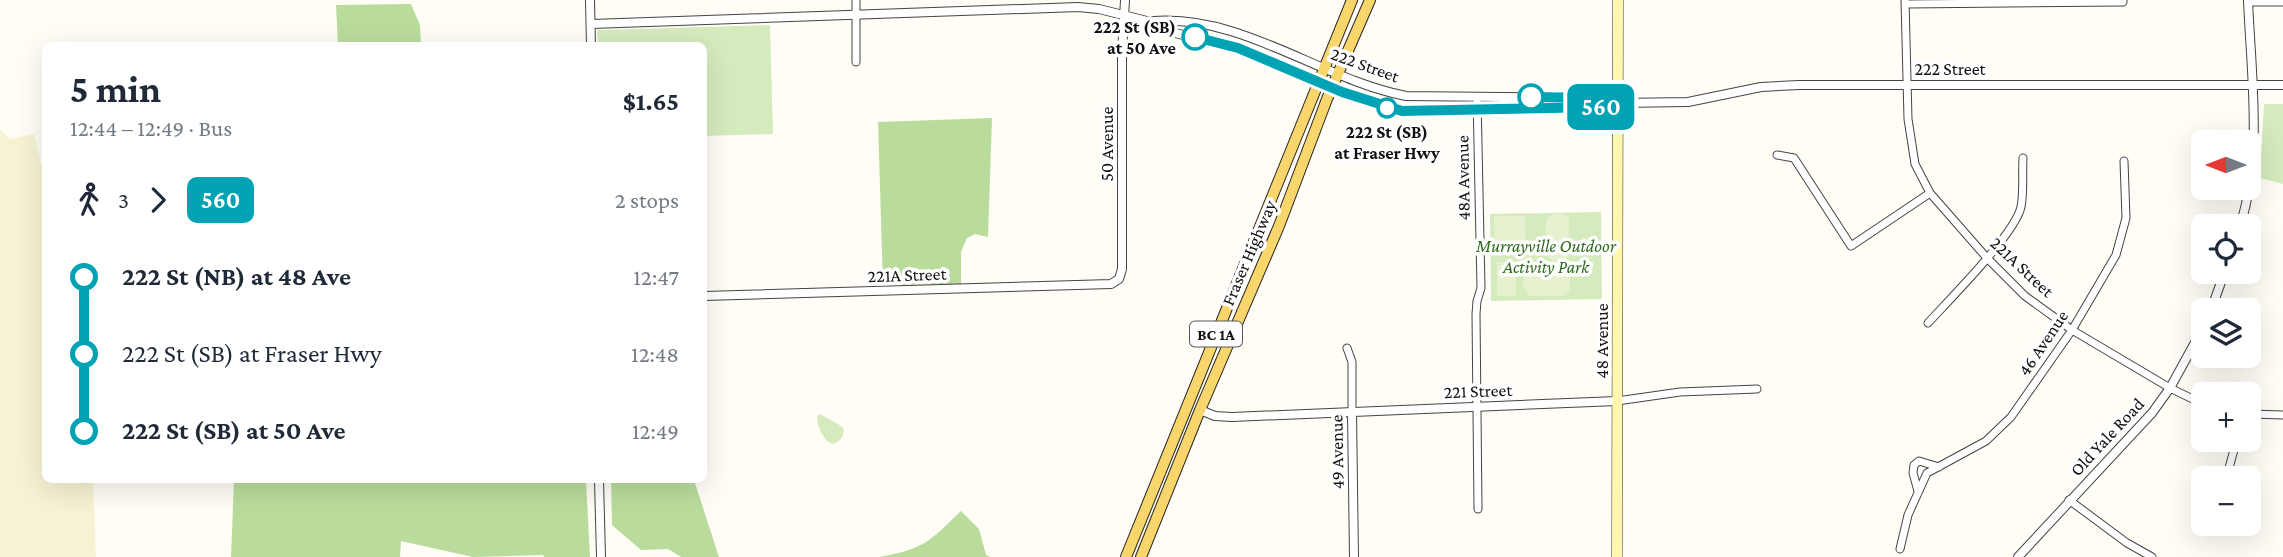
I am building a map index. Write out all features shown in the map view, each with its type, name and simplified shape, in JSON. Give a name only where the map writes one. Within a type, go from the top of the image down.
[{"type":"main road","name":"Fraser Highway","points":[[1126,557],[1352,0]]},
{"type":"main road","name":"Fraser Highway","points":[[1141,557],[1370,0]]},
{"type":"main road","name":"48 Avenue","points":[[1617,557],[1618,0]]},
{"type":"street","points":[[590,0],[591,42]]},
{"type":"street","points":[[856,0],[856,62]]},
{"type":"street","name":"50 Avenue","points":[[1111,284],[1119,279],[1122,269],[1122,53],[1125,0]]},
{"type":"street","points":[[1906,2],[2123,1]]},
{"type":"street","points":[[2244,214],[2251,181],[2252,85],[2248,1],[2283,2]]},
{"type":"street","name":"221A Street","points":[[1906,2],[1908,119],[1915,164],[1930,193],[1987,258],[2025,296],[2072,330],[2191,398]]},
{"type":"street","name":"222 Street","points":[[591,24],[1078,7],[1099,9],[1151,22],[1175,33],[1238,48],[1319,82],[1402,111],[1477,111],[1688,102],[1761,87],[2283,85]]},
{"type":"street","name":"222 Street","points":[[1151,22],[1179,20],[1220,28],[1391,93],[1406,96],[1600,98],[1618,103]]},
{"type":"street","name":"48A Avenue","points":[[1477,97],[1481,288],[1476,314],[1478,509]]},
{"type":"street","points":[[1777,155],[1794,158],[1851,246],[1930,193]]},
{"type":"street","points":[[1928,323],[1987,258],[2015,222],[2021,207],[2023,158]]},
{"type":"street","name":"46 Avenue","points":[[1900,550],[1908,515],[1927,473],[1986,441],[2011,417],[2072,330],[2116,255],[2126,218],[2124,161]]},
{"type":"street","name":"221A Street","points":[[707,296],[1111,284]]},
{"type":"street","name":"49 Avenue","points":[[1347,348],[1352,362],[1354,557]]},
{"type":"street","name":"Old Yale Road","points":[[2018,557],[2152,413],[2170,388],[2191,350]]},
{"type":"street","name":"221 Street","points":[[1200,410],[1219,417],[1352,412],[1617,401],[1680,392],[1757,389]]},
{"type":"street","points":[[2261,414],[2283,415]]},
{"type":"street","name":"46 Avenue","points":[[1918,492],[1913,473],[1914,465],[1919,461],[1939,467]]},
{"type":"street","points":[[599,483],[601,557]]},
{"type":"street","points":[[2069,500],[2152,557]]},
{"type":"shaded area","points":[[0,129],[9,139],[34,134],[42,165],[42,483],[93,483],[96,557],[0,557]]},
{"type":"green space","points":[[411,4],[420,25],[421,42],[338,42],[336,5]]},
{"type":"green space","points":[[770,25],[773,134],[707,136],[707,42],[598,42],[597,30]]},
{"type":"green space","points":[[2264,104],[2283,104],[2283,184],[2261,178]]},
{"type":"green space","points":[[992,118],[988,237],[975,234],[967,238],[961,252],[961,284],[883,285],[878,122]]},
{"type":"green space","name":"Murrayville Outdoor Activity Park","points":[[1601,212],[1602,299],[1491,301],[1490,214]]},
{"type":"green space","points":[[1553,214],[1564,214],[1569,219],[1569,256],[1564,261],[1553,261],[1546,255],[1546,220]]},
{"type":"green space","points":[[1494,216],[1525,216],[1526,250],[1495,251]]},
{"type":"green space","points":[[1497,262],[1516,262],[1516,296],[1497,296]]},
{"type":"green space","points":[[1528,264],[1566,264],[1570,269],[1570,289],[1563,296],[1530,296],[1523,287],[1524,271]]},
{"type":"green space","points":[[820,414],[843,427],[842,438],[833,444],[824,437],[820,429],[817,417]]},
{"type":"green space","points":[[234,483],[586,483],[590,557],[473,557],[401,541],[400,557],[231,557]]},
{"type":"green space","points":[[611,483],[695,483],[719,557],[681,557],[668,549],[641,550],[612,525]]},
{"type":"green space","points":[[961,511],[979,529],[986,555],[991,557],[879,557],[906,551],[925,543]]},
{"type":"bus line","name":"560","points":[[1195,37],[1238,48],[1342,92],[1402,111],[1419,113],[1601,107],[1618,103],[1600,98],[1531,97]]},
{"type":"place","name":"222 St (SB) at 50 Ave","points":[[1195,37]]},
{"type":"place","name":"222 St (SB) at Fraser Hwy","points":[[1387,108]]}]
